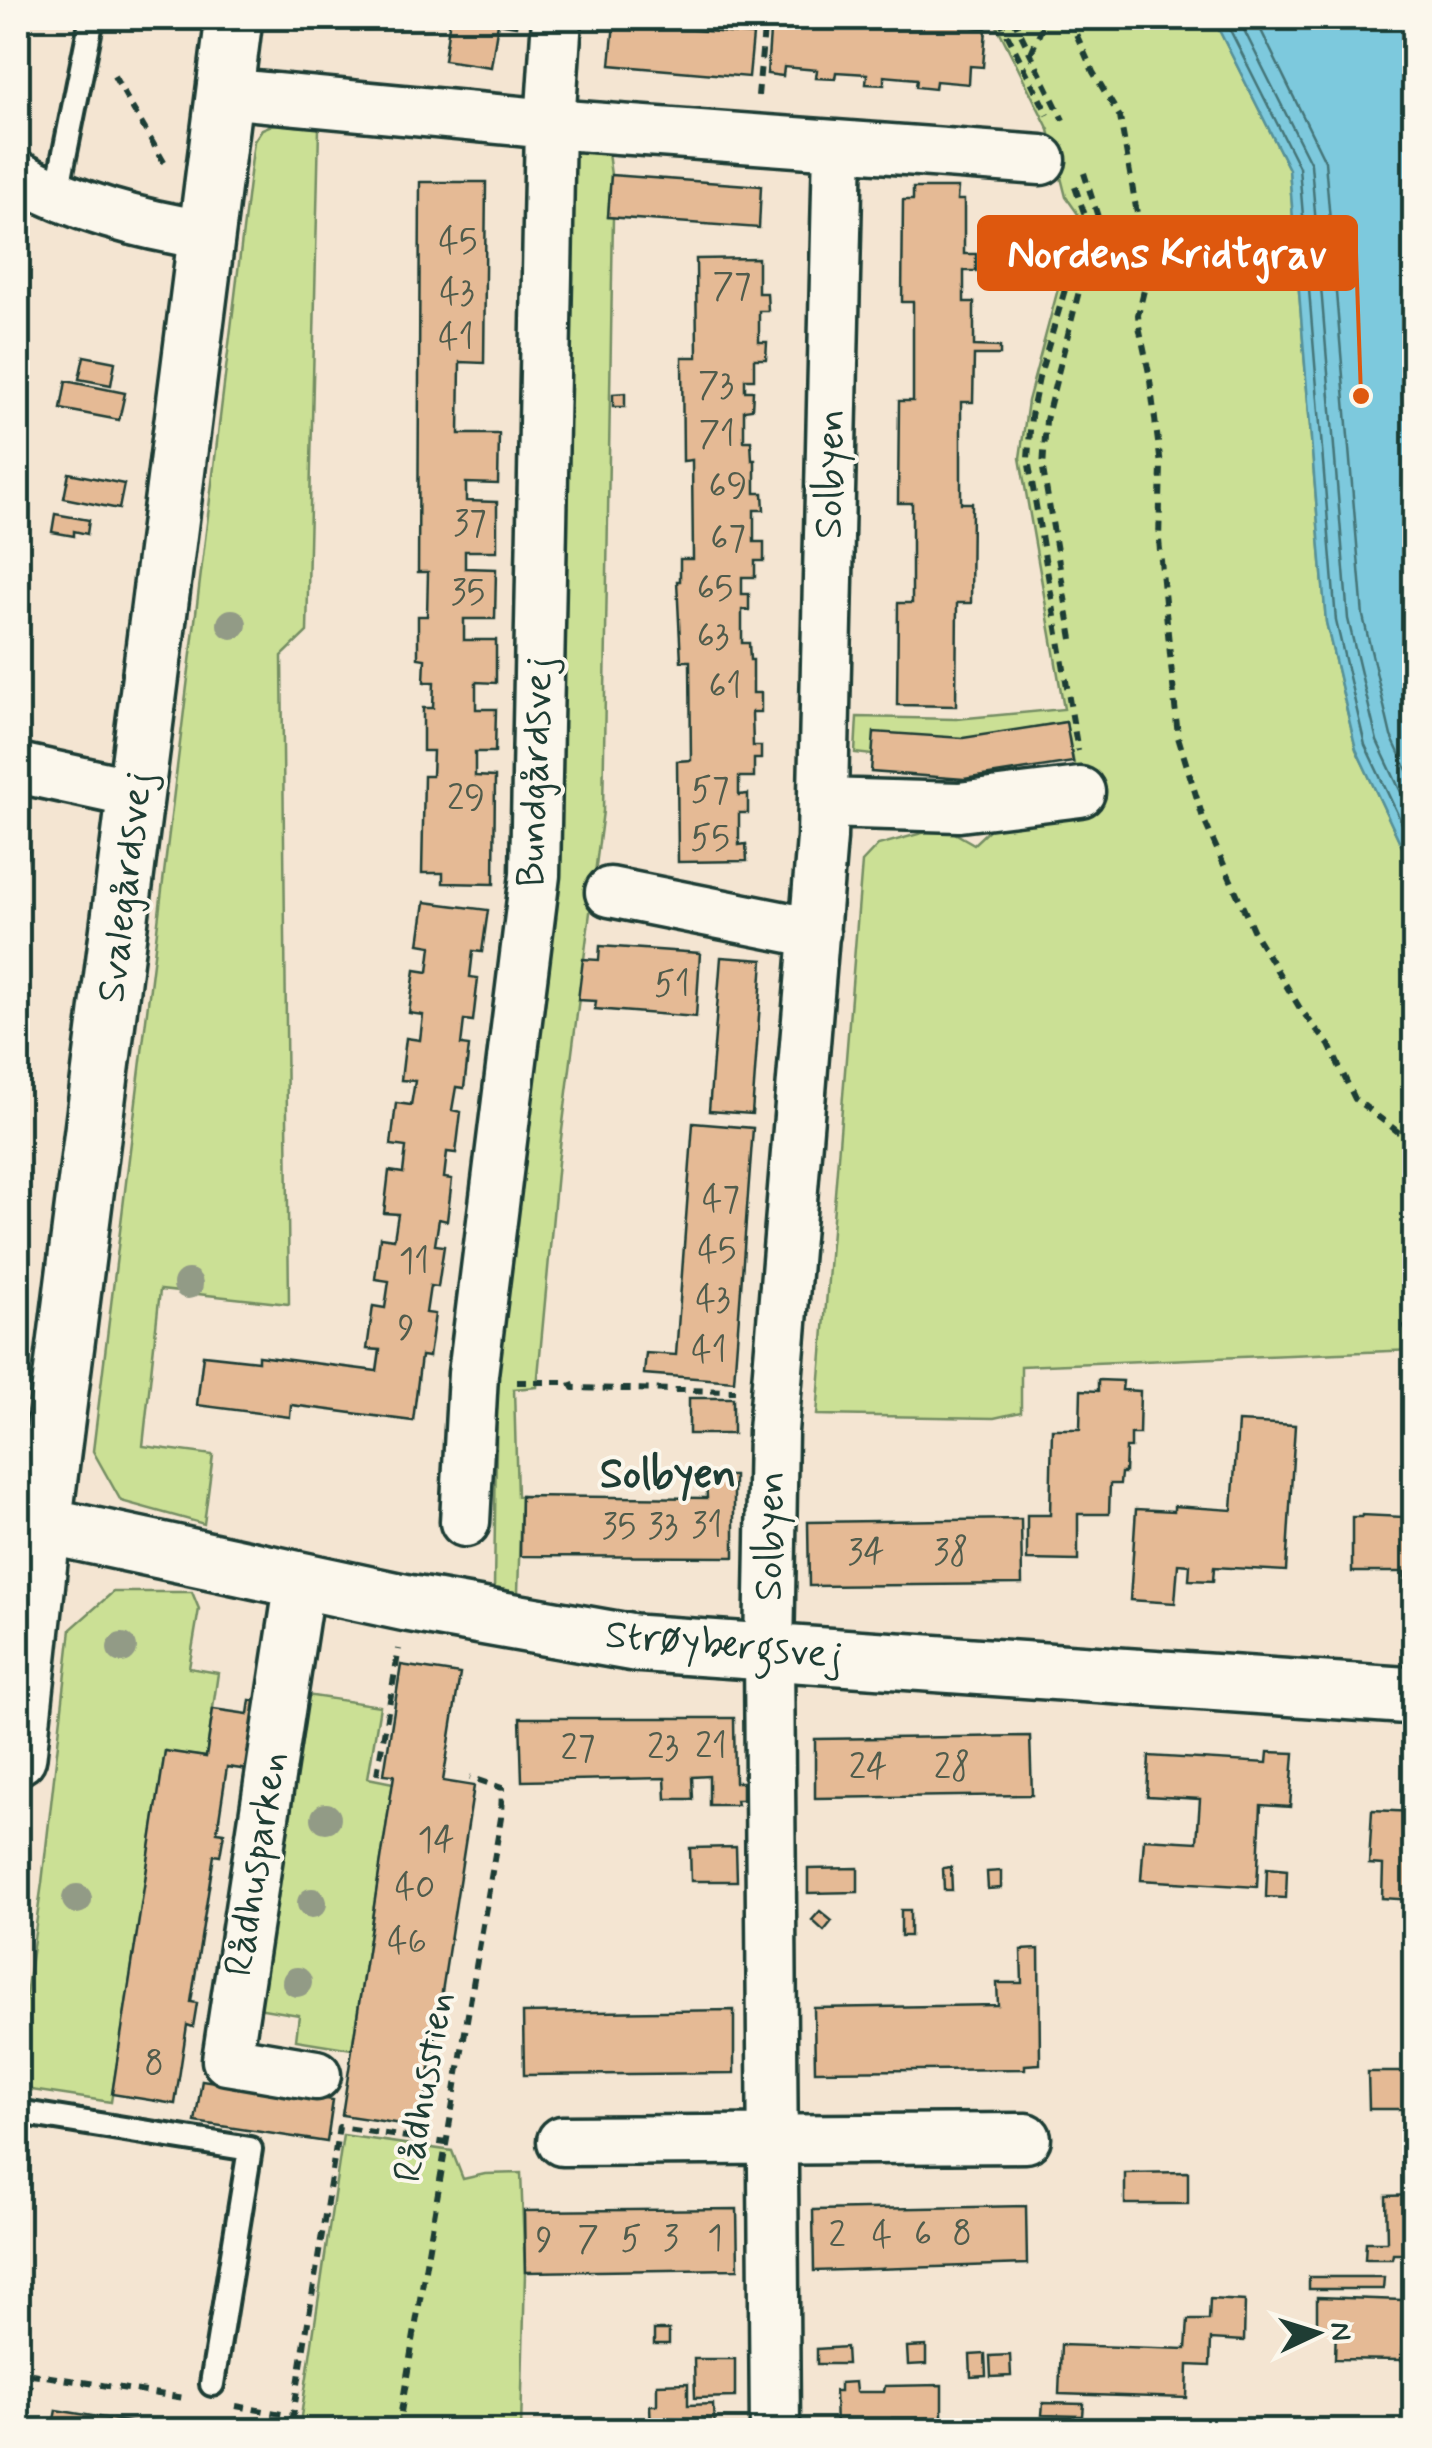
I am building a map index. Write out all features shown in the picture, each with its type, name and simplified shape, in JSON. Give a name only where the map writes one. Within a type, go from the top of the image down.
[{"type":"street","name":"Svalegårdsvej","points":[[18,1756],[30,1522],[138,794],[234,18]]},
{"type":"street","name":"Bundgårdsvej","points":[[465,1522],[472,1382],[535,875],[550,124],[557,18]]},
{"type":"street","points":[[224,92],[550,124],[838,146],[1062,149]]},
{"type":"street","name":"Solbyen","points":[[776,2430],[769,1652],[776,1392],[823,803],[838,146]]},
{"type":"street","points":[[37,187],[140,224],[206,235]]},
{"type":"street","points":[[18,768],[138,794]]},
{"type":"street","points":[[823,803],[959,808],[1080,792]]},
{"type":"street","points":[[610,892],[815,933]]},
{"type":"street","name":"Strøybergsvej","points":[[30,1522],[407,1603],[634,1643],[1414,1696]]},
{"type":"street","name":"Rådhusparken","points":[[300,1580],[228,2060],[316,2075]]},
{"type":"street","points":[[562,2140],[1026,2138]]},
{"type":"lane","points":[[37,187],[92,18]]},
{"type":"lane","points":[[18,2112],[250,2149],[212,2384]]},
{"type":"path","points":[[756,114],[765,18]]},
{"type":"path","points":[[999,18],[1098,218],[1046,420],[1043,469],[1072,639]]},
{"type":"path","points":[[1014,18],[1031,54],[1086,218],[1039,378],[1028,459],[1086,791],[1080,792]]},
{"type":"path","points":[[1031,54],[1046,18]]},
{"type":"path","points":[[1068,18],[1093,72],[1120,116],[1141,236],[1145,286],[1138,315],[1162,465],[1160,540],[1178,738],[1204,818],[1255,934],[1301,1010],[1329,1045],[1355,1099],[1414,1144]]},
{"type":"path","points":[[106,62],[174,181]]},
{"type":"path","points":[[1403,1328],[1414,1321]]},
{"type":"path","points":[[472,1382],[571,1382],[573,1388],[776,1392]]},
{"type":"path","points":[[377,1774],[407,1603]]},
{"type":"path","name":"Rådhusstien","points":[[398,2430],[501,1818],[502,1788],[470,1777]]},
{"type":"path","points":[[293,2416],[339,2127],[446,2143]]},
{"type":"path","points":[[22,2430],[32,2374],[130,2388]]},
{"type":"green space","points":[[993,18],[1213,18],[1289,169],[1326,622],[1356,749],[1414,872],[1414,1350],[1021,1366],[1021,1412],[994,1418],[817,1415],[862,862],[878,845],[944,827],[974,844],[993,826],[1083,812],[1066,722],[872,755],[855,753],[857,717],[956,719],[1064,709],[1020,458],[1028,401],[1078,214],[1066,197],[1049,130]]},
{"type":"green space","points":[[274,124],[319,128],[307,632],[282,656],[289,1304],[160,1290],[143,1446],[213,1455],[204,1524],[121,1501],[93,1451],[254,141],[262,129]]},
{"type":"green space","points":[[570,151],[608,153],[611,175],[603,811],[558,1162],[537,1387],[514,1389],[517,1496],[521,1496],[518,1593],[494,1588],[497,1376],[557,870]]},
{"type":"green space","points":[[113,1592],[192,1592],[199,1609],[189,1668],[218,1673],[206,1757],[165,1752],[111,2102],[18,2088],[18,2051],[71,1629]]},
{"type":"green space","points":[[306,1695],[380,1706],[368,1778],[393,1783],[352,2049],[296,2040],[299,2015],[257,2008]]},
{"type":"green space","points":[[343,2135],[452,2151],[463,2179],[521,2173],[525,2272],[521,2430],[299,2430]]},
{"type":"water","points":[[1213,18],[1414,18],[1414,872],[1356,749],[1326,622],[1289,169]]},
{"type":"building","points":[[18,18],[31,18],[26,53],[18,52]]},
{"type":"building","points":[[450,18],[517,18],[516,26],[498,23],[491,67],[444,60]]},
{"type":"building","points":[[771,18],[973,20],[973,27],[986,29],[983,67],[970,66],[969,84],[936,81],[935,89],[916,87],[917,79],[884,76],[884,85],[866,84],[867,74],[836,72],[835,79],[816,78],[817,70],[784,67],[783,76],[767,74]]},
{"type":"building","points":[[614,23],[753,35],[749,77],[610,65]]},
{"type":"building","points":[[611,175],[761,186],[759,228],[608,217]]},
{"type":"building","points":[[420,182],[486,182],[484,363],[460,362],[459,434],[499,434],[498,484],[466,483],[466,501],[497,502],[497,551],[465,551],[465,568],[496,569],[495,619],[464,619],[464,640],[496,640],[496,683],[476,682],[476,709],[496,709],[495,752],[475,752],[475,776],[495,777],[494,884],[443,883],[443,873],[422,873],[424,776],[432,776],[433,751],[423,751],[423,708],[433,708],[434,682],[424,682],[425,659],[418,658],[418,616],[427,616],[428,572],[418,572]]},
{"type":"building","points":[[913,188],[958,188],[957,200],[964,200],[964,254],[976,254],[976,271],[964,271],[964,302],[974,302],[974,346],[1000,347],[1000,355],[974,355],[973,402],[961,402],[961,503],[972,503],[971,603],[957,603],[956,706],[897,705],[898,603],[912,603],[912,503],[898,503],[899,401],[913,401],[913,302],[902,302],[903,200],[913,200]]},
{"type":"building","points":[[758,258],[758,293],[767,293],[768,311],[759,311],[759,342],[767,342],[766,359],[754,359],[754,379],[745,379],[745,391],[753,391],[752,409],[744,410],[744,441],[751,441],[755,493],[763,493],[764,510],[754,510],[754,542],[764,542],[764,561],[755,561],[755,577],[742,577],[742,594],[749,594],[749,610],[742,610],[742,643],[749,643],[753,660],[753,693],[761,693],[761,712],[752,712],[753,746],[761,746],[761,759],[754,759],[754,777],[739,777],[739,795],[748,794],[748,813],[739,813],[739,845],[746,844],[747,861],[678,862],[677,761],[691,760],[690,661],[681,661],[677,581],[680,559],[693,559],[692,460],[683,461],[682,357],[697,357],[696,259]]},
{"type":"building","points":[[84,356],[115,362],[111,385],[79,379]]},
{"type":"building","points":[[66,381],[125,393],[119,420],[61,409]]},
{"type":"building","points":[[625,393],[625,407],[613,407],[613,394]]},
{"type":"building","points":[[69,473],[124,484],[119,509],[64,498]]},
{"type":"building","points":[[55,514],[89,520],[87,534],[52,532]]},
{"type":"building","points":[[1066,722],[1073,762],[964,779],[871,772],[874,732],[963,738]]},
{"type":"building","points":[[18,842],[29,844],[18,902]]},
{"type":"building","points":[[425,902],[488,910],[482,952],[473,951],[470,977],[478,978],[473,1021],[464,1020],[461,1045],[469,1046],[464,1088],[456,1087],[452,1110],[461,1112],[456,1153],[447,1152],[444,1178],[452,1179],[447,1221],[439,1219],[435,1245],[444,1246],[438,1287],[430,1286],[426,1313],[435,1314],[429,1357],[421,1356],[413,1421],[291,1405],[290,1417],[197,1405],[203,1355],[258,1361],[258,1356],[377,1371],[380,1350],[367,1349],[373,1306],[385,1308],[389,1281],[375,1279],[380,1237],[394,1239],[398,1214],[384,1213],[389,1171],[403,1173],[406,1147],[391,1145],[396,1103],[411,1105],[415,1081],[401,1080],[406,1038],[420,1040],[423,1015],[409,1013],[415,970],[428,972],[431,946],[419,944]]},
{"type":"building","points":[[600,946],[700,953],[696,1017],[595,1009],[596,1001],[578,1000],[583,959],[599,960]]},
{"type":"building","points":[[721,957],[763,960],[752,1114],[709,1111]]},
{"type":"building","points":[[693,1123],[753,1128],[734,1381],[644,1374],[646,1353],[676,1355]]},
{"type":"building","points":[[1098,1380],[1123,1381],[1122,1390],[1140,1391],[1139,1434],[1131,1434],[1131,1448],[1126,1448],[1125,1473],[1121,1473],[1120,1484],[1110,1484],[1109,1514],[1078,1514],[1078,1561],[1027,1560],[1027,1515],[1050,1515],[1052,1429],[1080,1429],[1081,1390],[1098,1391]]},
{"type":"building","points":[[689,1398],[733,1398],[733,1434],[689,1434]]},
{"type":"building","points":[[1403,1405],[1414,1405],[1414,1597],[1405,1597],[1404,1572],[1352,1572],[1352,1517],[1403,1517]]},
{"type":"building","points":[[1238,1422],[1295,1425],[1286,1571],[1214,1567],[1213,1581],[1189,1580],[1190,1565],[1178,1564],[1175,1603],[1130,1600],[1136,1509],[1174,1511],[1174,1506],[1232,1510]]},
{"type":"building","points":[[706,1476],[734,1476],[734,1557],[520,1556],[521,1496],[707,1498]]},
{"type":"building","points":[[1021,1519],[1022,1584],[809,1586],[808,1522]]},
{"type":"building","points":[[401,1665],[460,1674],[443,1781],[474,1786],[421,2127],[342,2115],[394,1775],[384,1774]]},
{"type":"building","points":[[250,1700],[266,1702],[256,1771],[227,1767],[217,1832],[224,1833],[220,1856],[214,1855],[191,2002],[197,2003],[193,2027],[187,2025],[175,2104],[112,2094],[165,1751],[206,1757],[213,1709],[248,1714]]},
{"type":"building","points":[[520,1718],[734,1718],[735,1782],[742,1782],[742,1800],[736,1800],[737,1805],[709,1805],[709,1776],[692,1777],[693,1799],[666,1799],[665,1778],[522,1781]]},
{"type":"building","points":[[1030,1736],[1032,1795],[815,1798],[815,1739]]},
{"type":"building","points":[[1268,1752],[1294,1753],[1290,1807],[1261,1805],[1257,1887],[1141,1880],[1144,1839],[1197,1842],[1200,1799],[1147,1796],[1149,1756],[1267,1763]]},
{"type":"building","points":[[1372,1810],[1414,1812],[1414,1900],[1382,1898],[1383,1865],[1369,1864]]},
{"type":"building","points":[[736,1847],[737,1881],[691,1881],[690,1848]]},
{"type":"building","points":[[951,1867],[952,1890],[944,1890],[943,1868]]},
{"type":"building","points":[[858,1868],[858,1892],[808,1893],[808,1869]]},
{"type":"building","points":[[1267,1868],[1287,1870],[1286,1898],[1266,1897]]},
{"type":"building","points":[[1001,1871],[1001,1888],[988,1889],[987,1872]]},
{"type":"building","points":[[901,1910],[910,1910],[910,1936],[901,1936]]},
{"type":"building","points":[[820,1911],[832,1921],[824,1931],[812,1920]]},
{"type":"building","points":[[1039,1949],[1040,2064],[1025,2065],[1025,2069],[815,2071],[814,2008],[998,2005],[997,1983],[1022,1983],[1021,1950]]},
{"type":"building","points":[[734,2010],[734,2073],[524,2075],[523,2013]]},
{"type":"building","points":[[1407,2019],[1414,2019],[1414,2109],[1369,2109],[1368,2072],[1404,2072]]},
{"type":"building","points":[[202,2080],[333,2100],[327,2142],[195,2122]]},
{"type":"building","points":[[1188,2172],[1188,2204],[1125,2204],[1125,2173]]},
{"type":"building","points":[[1414,2195],[1414,2254],[1365,2259],[1366,2242],[1387,2242],[1386,2196]]},
{"type":"building","points":[[1026,2206],[1027,2264],[814,2271],[813,2210]]},
{"type":"building","points":[[737,2209],[738,2269],[525,2272],[524,2211]]},
{"type":"building","points":[[1309,2277],[1384,2277],[1383,2289],[1309,2289]]},
{"type":"building","points":[[1317,2297],[1402,2300],[1401,2360],[1335,2359],[1336,2327],[1317,2326]]},
{"type":"building","points":[[1210,2299],[1245,2301],[1244,2341],[1211,2339],[1210,2366],[1188,2365],[1187,2398],[1059,2394],[1061,2345],[1186,2349],[1188,2320],[1209,2320]]},
{"type":"building","points":[[654,2330],[669,2330],[669,2344],[654,2344]]},
{"type":"building","points":[[926,2346],[926,2364],[908,2365],[907,2347]]},
{"type":"building","points":[[846,2347],[847,2364],[817,2364],[817,2349]]},
{"type":"building","points":[[985,2354],[986,2376],[971,2377],[970,2355]]},
{"type":"building","points":[[1010,2355],[1011,2376],[991,2377],[990,2356]]},
{"type":"building","points":[[694,2359],[735,2359],[735,2397],[695,2398]]},
{"type":"building","points":[[855,2382],[856,2392],[884,2392],[885,2386],[942,2385],[942,2418],[892,2418],[892,2430],[836,2430],[835,2391],[840,2391],[840,2383]]},
{"type":"building","points":[[688,2383],[688,2405],[713,2404],[714,2430],[651,2430],[650,2405],[657,2405],[657,2384]]},
{"type":"building","points":[[1043,2403],[1084,2404],[1083,2416],[1042,2415]]},
{"type":"building","points":[[56,2410],[177,2430],[52,2430]]},
{"type":"place","name":"Nordens Kridtgrav","points":[[1361,396]]},
{"type":"district","name":"Solbyen","points":[[668,1475]]}]
